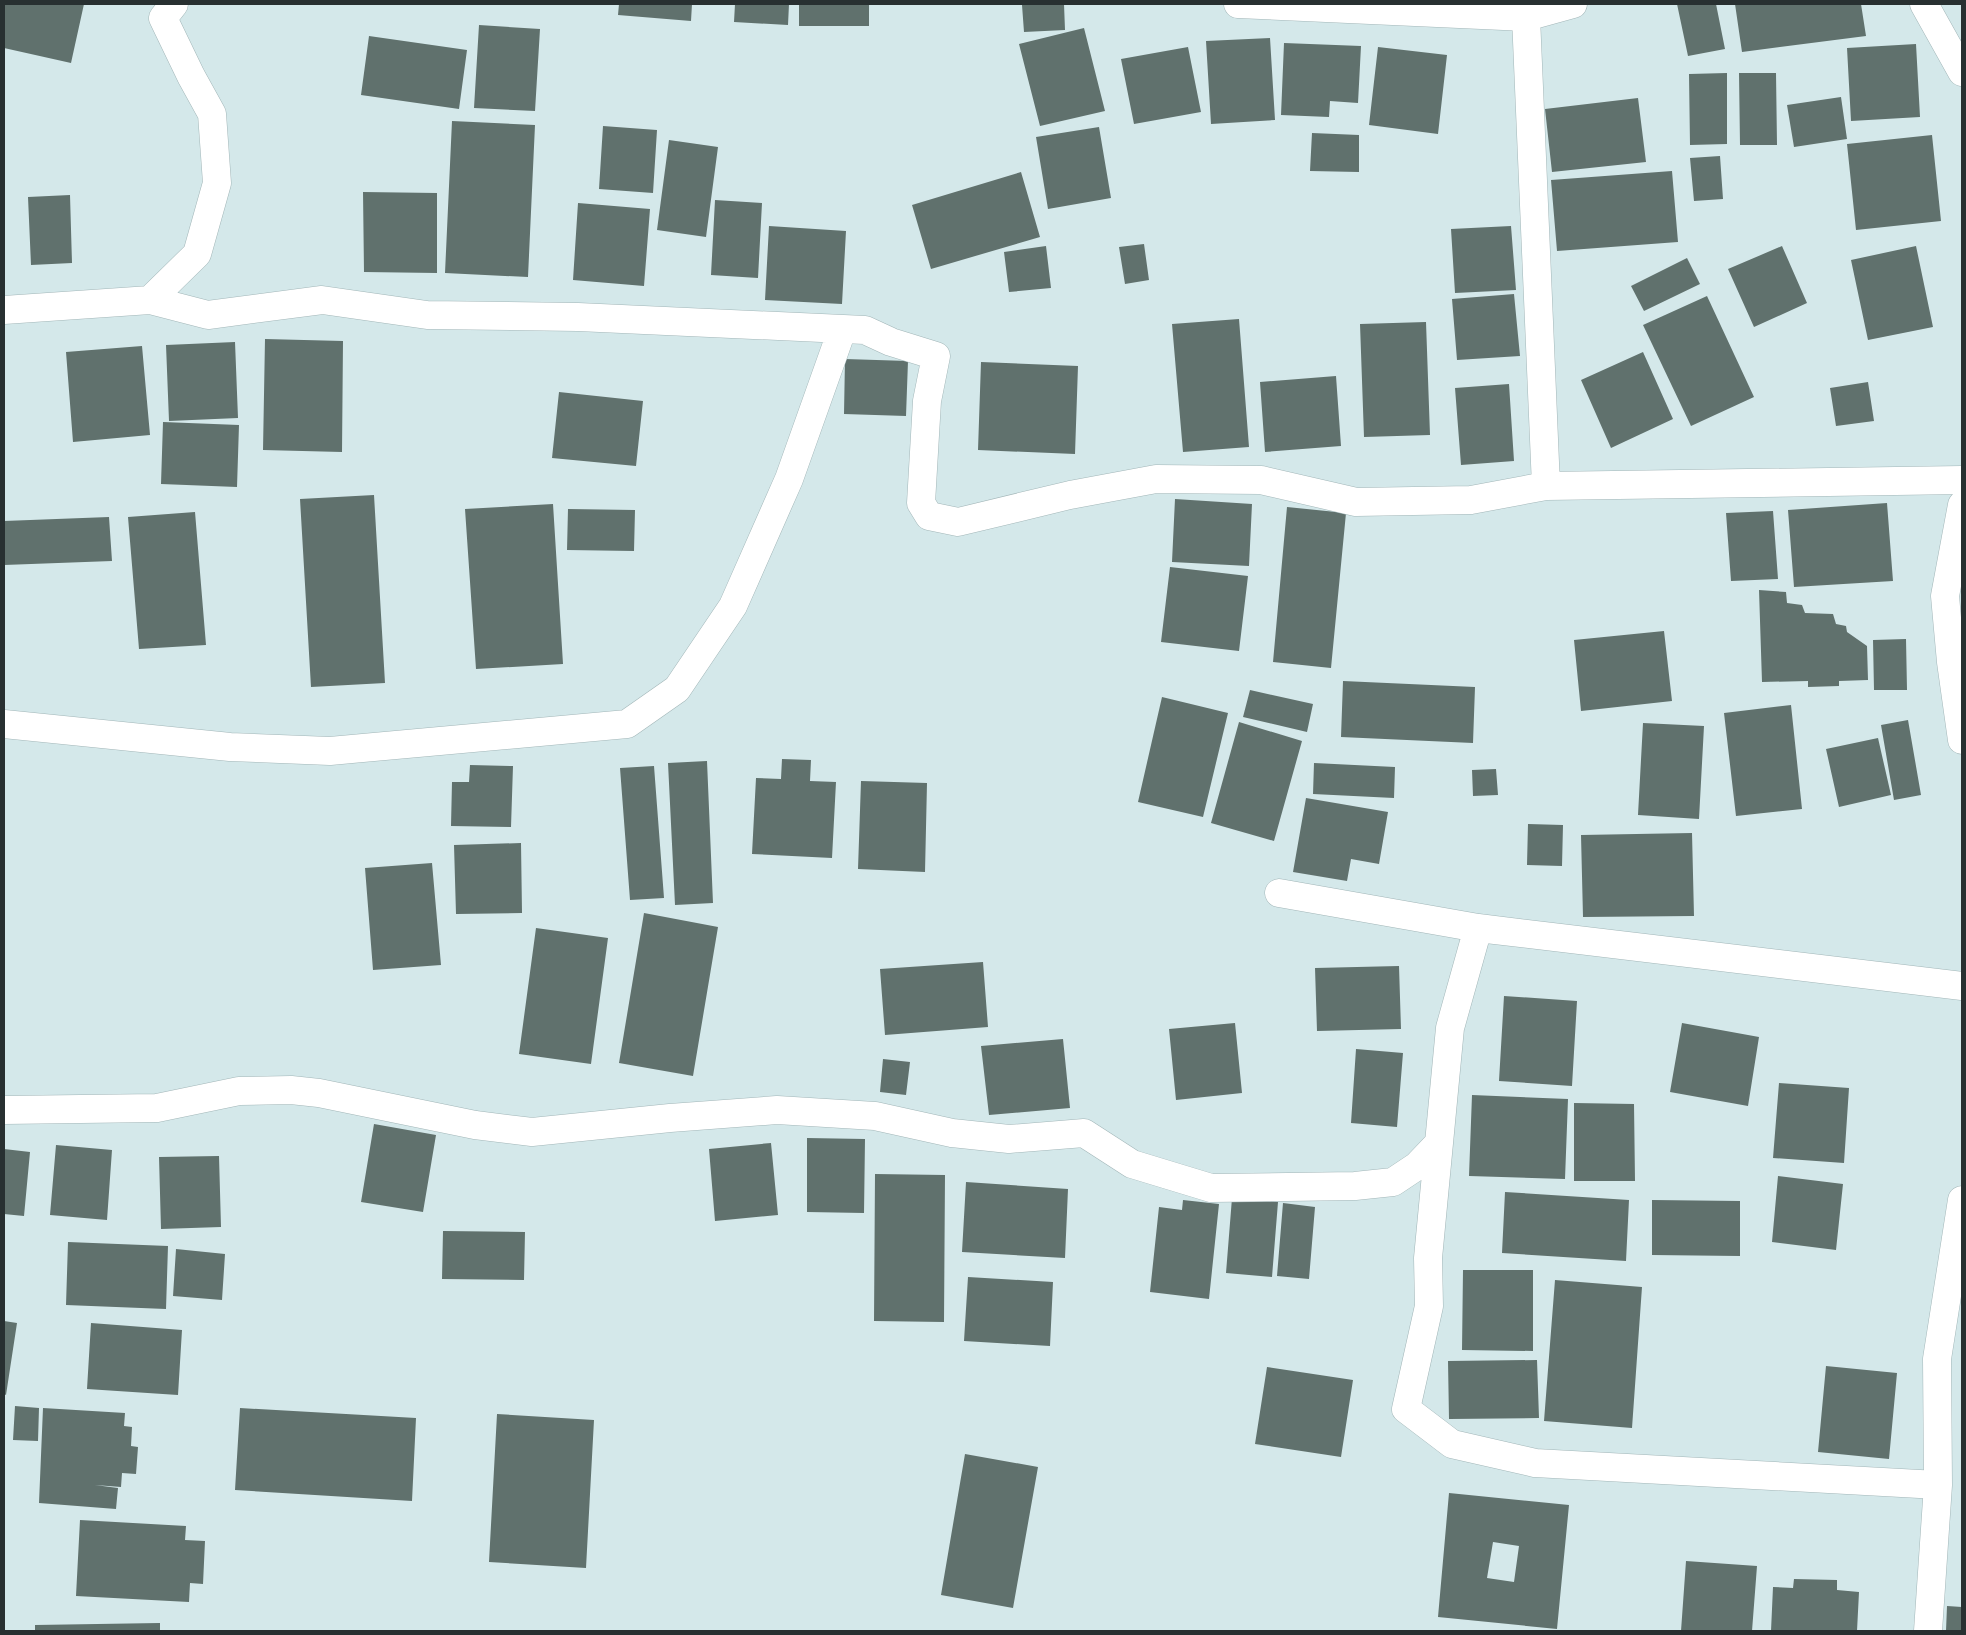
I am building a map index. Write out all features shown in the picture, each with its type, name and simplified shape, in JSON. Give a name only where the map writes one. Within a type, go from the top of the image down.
[{"type":"street","points":[[150,300],[196,254],[217,183],[212,114],[163,18],[174,4]]},
{"type":"street","points":[[1238,4],[1526,17],[1572,4]]},
{"type":"street","points":[[1924,4],[1962,72]]},
{"type":"street","points":[[1526,17],[1546,486]]},
{"type":"street","points":[[4,310],[150,300],[208,315],[322,300],[427,315],[578,317],[865,330],[891,342],[936,356],[927,401],[921,503],[929,516],[958,522],[1070,494],[1156,479],[1261,480],[1356,502],[1471,500],[1546,486],[1962,480]]},
{"type":"street","points":[[4,724],[230,747],[330,751],[627,724],[678,690],[733,606],[789,479],[842,330]]},
{"type":"street","points":[[1962,505],[1945,596],[1951,662],[1962,740]]},
{"type":"street","points":[[1279,893],[1478,928],[1962,986]]},
{"type":"street","points":[[1478,928],[1450,1028],[1428,1258],[1429,1306],[1406,1409],[1452,1444],[1535,1464],[1938,1485]]},
{"type":"street","points":[[4,1110],[157,1108],[239,1091],[291,1090],[319,1093],[476,1124],[532,1132],[670,1118],[777,1110],[875,1116],[952,1132],[1008,1139],[1084,1133],[1132,1164],[1211,1188],[1355,1186],[1393,1182],[1417,1166],[1438,1144]]},
{"type":"street","points":[[1928,1631],[1938,1485],[1936,1359],[1956,1287],[1962,1200]]},
{"type":"building","points":[[4,4],[84,4],[71,63],[4,48]]},
{"type":"building","points":[[619,4],[692,4],[691,21],[618,15]]},
{"type":"building","points":[[735,4],[789,4],[788,25],[734,22]]},
{"type":"building","points":[[799,4],[869,4],[869,26],[799,26]]},
{"type":"building","points":[[1064,4],[1065,30],[1024,32],[1022,5]]},
{"type":"building","points":[[1677,4],[1716,4],[1725,49],[1688,56]]},
{"type":"building","points":[[1735,4],[1861,4],[1866,36],[1742,52]]},
{"type":"building","points":[[479,25],[540,29],[535,111],[474,108]]},
{"type":"building","points":[[1084,28],[1105,111],[1040,126],[1019,44]]},
{"type":"building","points":[[369,36],[467,50],[459,109],[361,95]]},
{"type":"building","points":[[1270,38],[1275,120],[1211,124],[1206,41]]},
{"type":"building","points":[[1284,43],[1361,46],[1358,103],[1330,101],[1329,117],[1281,115]]},
{"type":"building","points":[[1916,44],[1920,117],[1851,121],[1847,48]]},
{"type":"building","points":[[1188,47],[1201,112],[1134,124],[1121,59]]},
{"type":"building","points":[[1378,47],[1447,55],[1438,134],[1369,125]]},
{"type":"building","points":[[1727,73],[1727,144],[1690,145],[1689,74]]},
{"type":"building","points":[[1739,73],[1776,73],[1777,145],[1740,145]]},
{"type":"building","points":[[1841,97],[1847,139],[1794,147],[1787,105]]},
{"type":"building","points":[[1638,98],[1646,162],[1552,172],[1545,109]]},
{"type":"building","points":[[452,121],[535,125],[528,277],[445,273]]},
{"type":"building","points":[[603,126],[657,130],[653,193],[599,189]]},
{"type":"building","points":[[1099,127],[1111,198],[1048,209],[1036,137]]},
{"type":"building","points":[[1312,133],[1359,135],[1359,172],[1310,171]]},
{"type":"building","points":[[1932,135],[1941,221],[1856,230],[1847,144]]},
{"type":"building","points":[[669,140],[718,147],[706,237],[657,230]]},
{"type":"building","points":[[1720,156],[1723,199],[1694,201],[1690,158]]},
{"type":"building","points":[[1672,171],[1678,242],[1557,251],[1551,180]]},
{"type":"building","points":[[1021,172],[1040,237],[931,269],[912,205]]},
{"type":"building","points":[[363,192],[437,193],[437,273],[364,272]]},
{"type":"building","points":[[70,195],[72,263],[31,265],[28,197]]},
{"type":"building","points":[[715,200],[762,203],[758,278],[711,275]]},
{"type":"building","points":[[578,203],[650,209],[644,286],[573,280]]},
{"type":"building","points":[[769,226],[846,231],[842,304],[765,300]]},
{"type":"building","points":[[1511,226],[1516,290],[1455,293],[1451,229]]},
{"type":"building","points":[[1144,244],[1149,280],[1125,284],[1119,247]]},
{"type":"building","points":[[1046,246],[1051,288],[1009,292],[1004,252]]},
{"type":"building","points":[[1782,246],[1807,303],[1754,327],[1728,269]]},
{"type":"building","points":[[1916,246],[1933,327],[1868,340],[1851,260]]},
{"type":"building","points":[[1687,258],[1700,284],[1644,311],[1631,286]]},
{"type":"building","points":[[1514,294],[1520,356],[1457,360],[1452,299]]},
{"type":"building","points":[[1707,296],[1754,397],[1691,426],[1643,325]]},
{"type":"building","points":[[1239,319],[1249,447],[1183,452],[1172,324]]},
{"type":"building","points":[[1426,322],[1430,435],[1364,437],[1360,324]]},
{"type":"building","points":[[265,339],[343,341],[342,452],[263,450]]},
{"type":"building","points":[[235,342],[238,418],[169,421],[166,345]]},
{"type":"building","points":[[142,346],[150,435],[73,442],[66,352]]},
{"type":"building","points":[[1643,352],[1673,419],[1611,448],[1581,380]]},
{"type":"building","points":[[845,359],[908,361],[906,416],[844,414]]},
{"type":"building","points":[[981,362],[1078,366],[1075,454],[978,450]]},
{"type":"building","points":[[1336,376],[1341,446],[1265,452],[1260,382]]},
{"type":"building","points":[[1868,382],[1874,421],[1836,426],[1830,388]]},
{"type":"building","points":[[1509,384],[1514,461],[1461,465],[1455,388]]},
{"type":"building","points":[[559,392],[643,401],[636,466],[552,458]]},
{"type":"building","points":[[163,422],[239,425],[237,487],[161,484]]},
{"type":"building","points":[[374,495],[385,683],[311,687],[300,499]]},
{"type":"building","points":[[1175,499],[1252,504],[1249,566],[1172,562]]},
{"type":"building","points":[[1887,503],[1893,581],[1794,587],[1788,510]]},
{"type":"building","points":[[553,504],[563,664],[476,669],[465,509]]},
{"type":"building","points":[[1287,507],[1346,513],[1331,668],[1273,662]]},
{"type":"building","points":[[568,509],[635,510],[634,551],[567,550]]},
{"type":"building","points":[[1773,511],[1778,579],[1731,581],[1726,513]]},
{"type":"building","points":[[195,512],[206,645],[139,649],[128,517]]},
{"type":"building","points":[[109,517],[112,561],[4,565],[4,521]]},
{"type":"building","points":[[1170,567],[1248,576],[1239,651],[1161,642]]},
{"type":"building","points":[[1759,590],[1786,592],[1787,603],[1802,605],[1805,613],[1833,614],[1836,624],[1846,626],[1847,632],[1867,646],[1868,680],[1839,681],[1839,686],[1808,687],[1808,681],[1762,682]]},
{"type":"building","points":[[1664,631],[1672,701],[1581,711],[1574,640]]},
{"type":"building","points":[[1906,639],[1907,690],[1874,690],[1873,640]]},
{"type":"building","points":[[1343,681],[1475,687],[1473,743],[1341,737]]},
{"type":"building","points":[[1250,690],[1313,704],[1307,732],[1243,717]]},
{"type":"building","points":[[1162,697],[1228,713],[1203,817],[1138,802]]},
{"type":"building","points":[[1791,705],[1802,809],[1736,816],[1724,713]]},
{"type":"building","points":[[1908,720],[1921,795],[1894,800],[1881,725]]},
{"type":"building","points":[[1239,722],[1302,741],[1274,841],[1211,823]]},
{"type":"building","points":[[1643,723],[1704,726],[1699,819],[1638,815]]},
{"type":"building","points":[[1878,738],[1891,795],[1839,807],[1826,749]]},
{"type":"building","points":[[782,759],[811,760],[810,781],[836,782],[832,858],[752,854],[756,778],[781,779]]},
{"type":"building","points":[[707,761],[713,903],[675,905],[668,763]]},
{"type":"building","points":[[1314,763],[1395,767],[1394,798],[1313,794]]},
{"type":"building","points":[[470,765],[513,766],[511,827],[451,826],[452,782],[469,782]]},
{"type":"building","points":[[654,766],[664,898],[630,900],[620,768]]},
{"type":"building","points":[[1496,769],[1498,795],[1473,796],[1472,770]]},
{"type":"building","points":[[861,781],[927,783],[925,872],[858,869]]},
{"type":"building","points":[[1306,798],[1388,812],[1379,864],[1351,859],[1347,881],[1293,872]]},
{"type":"building","points":[[1528,824],[1563,825],[1562,866],[1527,865]]},
{"type":"building","points":[[1692,833],[1694,916],[1583,917],[1581,835]]},
{"type":"building","points":[[521,843],[522,913],[456,914],[454,845]]},
{"type":"building","points":[[432,863],[441,965],[373,970],[365,868]]},
{"type":"building","points":[[644,913],[718,927],[693,1076],[619,1063]]},
{"type":"building","points":[[536,928],[608,938],[591,1064],[519,1054]]},
{"type":"building","points":[[983,962],[988,1027],[885,1035],[880,969]]},
{"type":"building","points":[[1399,966],[1401,1029],[1317,1031],[1315,968]]},
{"type":"building","points":[[1504,996],[1577,1001],[1572,1086],[1499,1081]]},
{"type":"building","points":[[1235,1023],[1242,1093],[1176,1100],[1169,1029]]},
{"type":"building","points":[[1682,1023],[1759,1037],[1748,1106],[1670,1092]]},
{"type":"building","points":[[1063,1039],[1070,1108],[989,1115],[981,1046]]},
{"type":"building","points":[[1356,1049],[1403,1053],[1397,1127],[1351,1123]]},
{"type":"building","points":[[883,1059],[910,1062],[906,1095],[880,1092]]},
{"type":"building","points":[[1779,1083],[1849,1088],[1844,1163],[1773,1158]]},
{"type":"building","points":[[1472,1095],[1568,1099],[1565,1179],[1469,1176]]},
{"type":"building","points":[[1574,1103],[1634,1104],[1635,1181],[1574,1181]]},
{"type":"building","points":[[374,1124],[436,1135],[423,1212],[361,1202]]},
{"type":"building","points":[[807,1138],[865,1139],[864,1213],[807,1212]]},
{"type":"building","points":[[771,1143],[778,1215],[715,1221],[709,1149]]},
{"type":"building","points":[[56,1145],[112,1150],[107,1220],[50,1215]]},
{"type":"building","points":[[4,1149],[30,1152],[24,1216],[4,1214]]},
{"type":"building","points":[[219,1156],[221,1227],[161,1229],[159,1157]]},
{"type":"building","points":[[875,1174],[945,1175],[944,1322],[874,1321]]},
{"type":"building","points":[[1778,1176],[1843,1184],[1836,1250],[1772,1242]]},
{"type":"building","points":[[966,1182],[1068,1189],[1065,1258],[962,1252]]},
{"type":"building","points":[[1505,1192],[1629,1200],[1626,1261],[1502,1253]]},
{"type":"building","points":[[1232,1198],[1278,1202],[1272,1277],[1226,1273]]},
{"type":"building","points":[[1183,1200],[1219,1204],[1209,1299],[1150,1292],[1159,1207],[1182,1210]]},
{"type":"building","points":[[1652,1200],[1740,1201],[1740,1256],[1652,1255]]},
{"type":"building","points":[[1283,1203],[1315,1207],[1309,1279],[1277,1276]]},
{"type":"building","points":[[443,1231],[525,1232],[524,1280],[442,1279]]},
{"type":"building","points":[[68,1242],[168,1246],[166,1309],[66,1305]]},
{"type":"building","points":[[176,1249],[225,1254],[222,1300],[173,1296]]},
{"type":"building","points":[[1463,1270],[1533,1270],[1533,1351],[1462,1350]]},
{"type":"building","points":[[968,1277],[1053,1282],[1050,1346],[964,1341]]},
{"type":"building","points":[[1555,1280],[1642,1287],[1632,1428],[1544,1421]]},
{"type":"building","points":[[4,1321],[17,1323],[6,1395],[4,1394]]},
{"type":"building","points":[[91,1323],[182,1330],[178,1395],[87,1389]]},
{"type":"building","points":[[1537,1360],[1539,1418],[1449,1419],[1448,1361]]},
{"type":"building","points":[[1826,1366],[1897,1373],[1889,1459],[1818,1452]]},
{"type":"building","points":[[1267,1367],[1353,1380],[1341,1457],[1255,1444]]},
{"type":"building","points":[[15,1406],[39,1408],[38,1441],[13,1440]]},
{"type":"building","points":[[43,1408],[125,1413],[124,1426],[132,1427],[131,1446],[138,1447],[136,1474],[122,1473],[121,1487],[95,1485],[118,1488],[116,1509],[39,1503]]},
{"type":"building","points":[[240,1408],[416,1418],[412,1501],[235,1490]]},
{"type":"building","points":[[497,1414],[594,1420],[586,1568],[489,1562]]},
{"type":"building","points":[[965,1454],[1038,1467],[1013,1608],[941,1595]]},
{"type":"building","points":[[1449,1493],[1569,1505],[1557,1629],[1438,1617]],"holes":[[[1493,1542],[1519,1546],[1514,1582],[1487,1578]]]},
{"type":"building","points":[[80,1520],[186,1526],[185,1540],[205,1541],[203,1584],[190,1583],[189,1602],[76,1596]]},
{"type":"building","points":[[1686,1561],[1757,1566],[1752,1631],[1681,1631]]},
{"type":"building","points":[[1794,1579],[1837,1580],[1837,1590],[1859,1592],[1857,1631],[1771,1631],[1773,1587],[1793,1588]]},
{"type":"building","points":[[1947,1606],[1962,1607],[1962,1631],[1946,1631]]},
{"type":"building","points":[[160,1623],[160,1631],[35,1631],[35,1625]]}]
